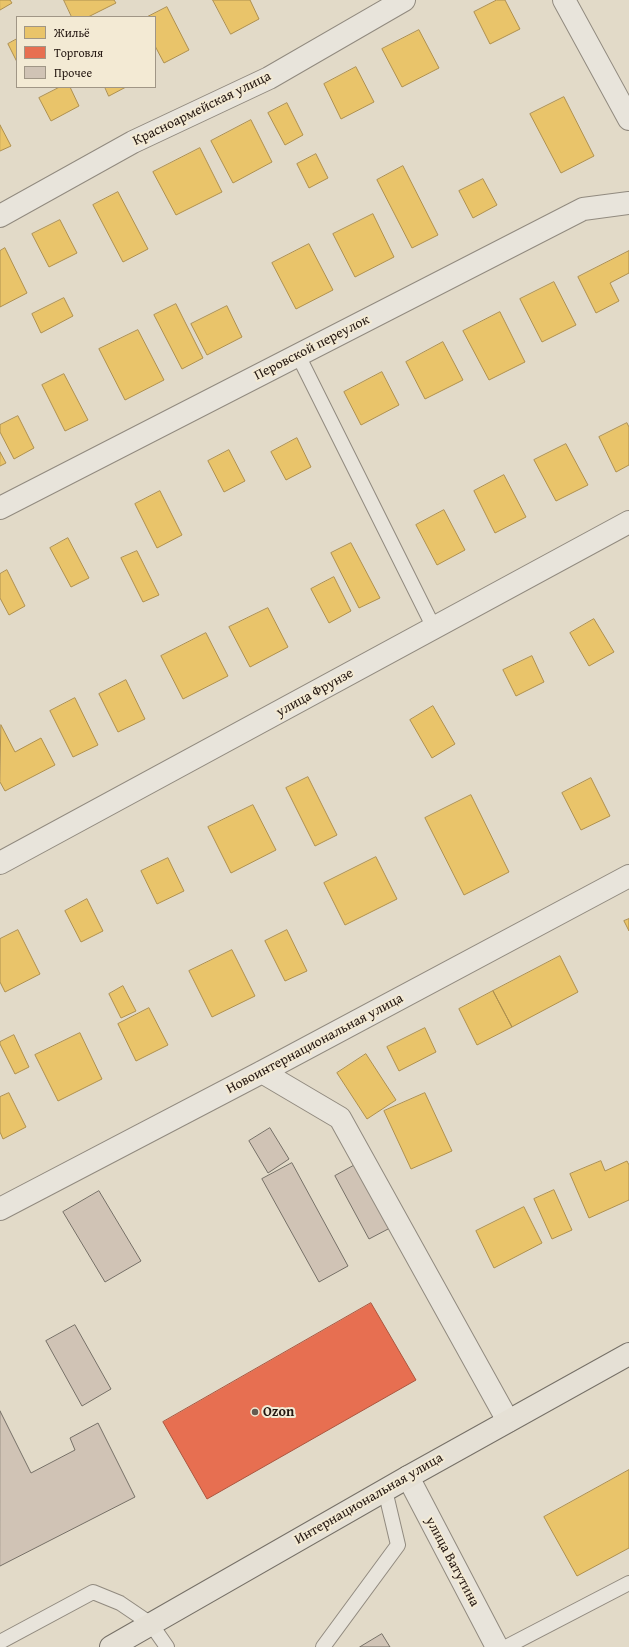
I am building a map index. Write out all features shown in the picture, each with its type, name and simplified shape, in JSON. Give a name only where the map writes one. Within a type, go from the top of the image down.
[{"type":"main road","name":"Интернациональная улица","points":[[111,1647],[384,1490],[629,1354]]},
{"type":"street","name":"Красноармейская улица","points":[[0,216],[133,142],[269,78],[404,0]]},
{"type":"street","points":[[564,0],[629,119]]},
{"type":"street","name":"Перовской переулок","points":[[0,508],[583,209],[629,204]]},
{"type":"street","name":"улица Фрунзе","points":[[0,863],[629,522]]},
{"type":"street","name":"Новоинтернациональная улица","points":[[0,1209],[262,1072],[629,876]]},
{"type":"street","points":[[262,1072],[340,1118],[508,1421]]},
{"type":"street","name":"улица Ватутина","points":[[408,1477],[497,1647]]},
{"type":"lane","points":[[298,355],[434,628]]},
{"type":"lane","points":[[323,1647],[398,1545],[384,1490]]},
{"type":"lane","points":[[506,1647],[629,1582]]},
{"type":"lane","points":[[0,1642],[93,1592],[120,1603],[151,1624],[167,1647]]},
{"type":"building: Жильё","points":[[0,0],[10,0],[12,3],[0,10]]},
{"type":"building: Жильё","points":[[64,0],[114,0],[116,3],[90,16],[72,16]]},
{"type":"building: Жильё","points":[[213,0],[250,0],[259,19],[231,34]]},
{"type":"building: Жильё","points":[[497,0],[505,0],[520,29],[490,44],[474,12]]},
{"type":"building: Жильё","points":[[167,7],[189,50],[164,63],[156,48],[156,16],[149,16]]},
{"type":"building: Жильё","points":[[419,30],[439,68],[402,87],[382,49]]},
{"type":"building: Жильё","points":[[16,40],[16,60],[8,44]]},
{"type":"building: Жильё","points":[[356,67],[374,102],[341,119],[324,84]]},
{"type":"building: Жильё","points":[[58,88],[70,88],[79,106],[51,121],[39,98]]},
{"type":"building: Жильё","points":[[105,88],[124,88],[109,96]]},
{"type":"building: Жильё","points":[[564,97],[594,156],[561,173],[530,114]]},
{"type":"building: Жильё","points":[[287,103],[303,135],[285,145],[268,113]]},
{"type":"building: Жильё","points":[[251,120],[272,162],[233,183],[211,141]]},
{"type":"building: Жильё","points":[[0,125],[11,146],[0,151]]},
{"type":"building: Жильё","points":[[200,148],[222,192],[176,215],[153,172]]},
{"type":"building: Жильё","points":[[316,154],[328,178],[309,188],[297,164]]},
{"type":"building: Жильё","points":[[403,166],[438,235],[412,248],[377,180]]},
{"type":"building: Жильё","points":[[483,179],[497,205],[473,218],[459,191]]},
{"type":"building: Жильё","points":[[118,192],[148,249],[123,262],[93,205]]},
{"type":"building: Жильё","points":[[373,214],[394,257],[355,277],[333,234]]},
{"type":"building: Жильё","points":[[60,220],[77,253],[49,267],[32,234]]},
{"type":"building: Жильё","points":[[309,244],[333,290],[296,309],[272,263]]},
{"type":"building: Жильё","points":[[5,248],[27,293],[0,307],[0,251]]},
{"type":"building: Жильё","points":[[629,251],[629,273],[610,283],[619,301],[596,313],[578,277]]},
{"type":"building: Жильё","points":[[554,282],[576,325],[542,342],[520,299]]},
{"type":"building: Жильё","points":[[64,298],[73,316],[41,333],[32,314]]},
{"type":"building: Жильё","points":[[176,304],[203,358],[182,369],[154,315]]},
{"type":"building: Жильё","points":[[227,306],[242,337],[207,355],[191,324]]},
{"type":"building: Жильё","points":[[500,312],[525,362],[489,380],[463,331]]},
{"type":"building: Жильё","points":[[138,330],[164,380],[125,400],[99,349]]},
{"type":"building: Жильё","points":[[443,342],[463,380],[425,399],[406,362]]},
{"type":"building: Жильё","points":[[382,372],[399,405],[361,425],[344,392]]},
{"type":"building: Жильё","points":[[64,374],[88,420],[65,431],[42,385]]},
{"type":"building: Жильё","points":[[18,416],[34,448],[14,459],[0,432],[0,425]]},
{"type":"building: Жильё","points":[[627,423],[629,427],[629,465],[616,472],[599,437]]},
{"type":"building: Жильё","points":[[297,438],[311,467],[286,480],[271,452]]},
{"type":"building: Жильё","points":[[566,444],[588,485],[556,501],[534,460]]},
{"type":"building: Жильё","points":[[229,450],[245,481],[224,492],[208,461]]},
{"type":"building: Жильё","points":[[0,452],[6,463],[0,466]]},
{"type":"building: Жильё","points":[[504,475],[526,517],[495,533],[474,491]]},
{"type":"building: Жильё","points":[[160,491],[182,535],[157,548],[135,504]]},
{"type":"building: Жильё","points":[[444,510],[465,550],[437,565],[416,525]]},
{"type":"building: Жильё","points":[[68,538],[89,578],[71,587],[50,548]]},
{"type":"building: Жильё","points":[[351,543],[380,598],[359,608],[331,553]]},
{"type":"building: Жильё","points":[[137,551],[159,595],[143,602],[121,558]]},
{"type":"building: Жильё","points":[[7,570],[25,606],[9,615],[0,598],[0,574]]},
{"type":"building: Жильё","points":[[334,577],[351,611],[329,623],[311,589]]},
{"type":"building: Жильё","points":[[268,608],[288,647],[250,667],[229,627]]},
{"type":"building: Жильё","points":[[594,619],[614,652],[589,666],[570,633]]},
{"type":"building: Жильё","points":[[206,633],[228,676],[183,699],[161,656]]},
{"type":"building: Жильё","points":[[532,656],[544,682],[516,696],[503,670]]},
{"type":"building: Жильё","points":[[126,680],[145,719],[118,732],[99,694]]},
{"type":"building: Жильё","points":[[75,698],[98,745],[73,757],[50,711]]},
{"type":"building: Жильё","points":[[433,706],[455,744],[432,758],[410,720]]},
{"type":"building: Жильё","points":[[1,725],[15,752],[41,738],[55,765],[5,791],[0,782]]},
{"type":"building: Жильё","points":[[308,777],[337,835],[315,846],[286,788]]},
{"type":"building: Жильё","points":[[591,778],[610,816],[581,830],[562,793]]},
{"type":"building: Жильё","points":[[471,795],[509,872],[464,895],[425,818]]},
{"type":"building: Жильё","points":[[253,805],[276,850],[231,873],[208,827]]},
{"type":"building: Жильё","points":[[376,857],[397,899],[345,925],[324,883]]},
{"type":"building: Жильё","points":[[168,858],[184,891],[157,904],[141,871]]},
{"type":"building: Жильё","points":[[87,899],[103,931],[81,942],[65,911]]},
{"type":"building: Жильё","points":[[629,919],[629,931],[624,921]]},
{"type":"building: Жильё","points":[[18,930],[40,974],[5,992],[0,982],[0,939]]},
{"type":"building: Жильё","points":[[287,930],[307,971],[285,981],[265,941]]},
{"type":"building: Жильё","points":[[232,950],[255,996],[212,1017],[189,971]]},
{"type":"building: Жильё","points":[[560,956],[578,992],[512,1027],[493,991]]},
{"type":"building: Жильё","points":[[123,986],[136,1011],[121,1018],[109,994]]},
{"type":"building: Жильё","points":[[493,991],[512,1027],[477,1045],[459,1009]]},
{"type":"building: Жильё","points":[[149,1008],[168,1045],[136,1061],[118,1024]]},
{"type":"building: Жильё","points":[[425,1028],[436,1052],[399,1071],[387,1047]]},
{"type":"building: Жильё","points":[[80,1033],[102,1079],[58,1101],[35,1055]]},
{"type":"building: Жильё","points":[[14,1035],[29,1067],[15,1074],[0,1044],[0,1042]]},
{"type":"building: Жильё","points":[[366,1054],[396,1100],[367,1119],[337,1073]]},
{"type":"building: Жильё","points":[[9,1093],[26,1127],[3,1139],[0,1132],[0,1097]]},
{"type":"building: Жильё","points":[[425,1093],[452,1151],[411,1169],[384,1111]]},
{"type":"building: Жильё","points":[[601,1161],[605,1171],[627,1161],[629,1165],[629,1200],[589,1218],[570,1174]]},
{"type":"building: Жильё","points":[[554,1190],[572,1230],[552,1239],[534,1199]]},
{"type":"building: Жильё","points":[[524,1207],[542,1243],[494,1268],[476,1231]]},
{"type":"building: Жильё","points":[[629,1470],[629,1548],[577,1576],[544,1517]]},
{"type":"building: Торговля","points":[[371,1303],[416,1380],[207,1499],[163,1422]]},
{"type":"building: Прочее","points":[[270,1128],[289,1159],[268,1173],[249,1141]]},
{"type":"building: Прочее","points":[[292,1163],[348,1266],[319,1282],[262,1179]]},
{"type":"building: Прочее","points":[[355,1165],[390,1228],[369,1239],[335,1176]]},
{"type":"building: Прочее","points":[[99,1191],[141,1261],[105,1282],[63,1212]]},
{"type":"building: Прочее","points":[[75,1325],[111,1389],[82,1406],[46,1341]]},
{"type":"building: Прочее","points":[[0,1411],[31,1473],[75,1450],[70,1438],[98,1423],[135,1497],[0,1566]]},
{"type":"building: Прочее","points":[[382,1634],[390,1647],[360,1647]]},
{"type":"place","name":"Ozon","points":[[255,1412]]}]
